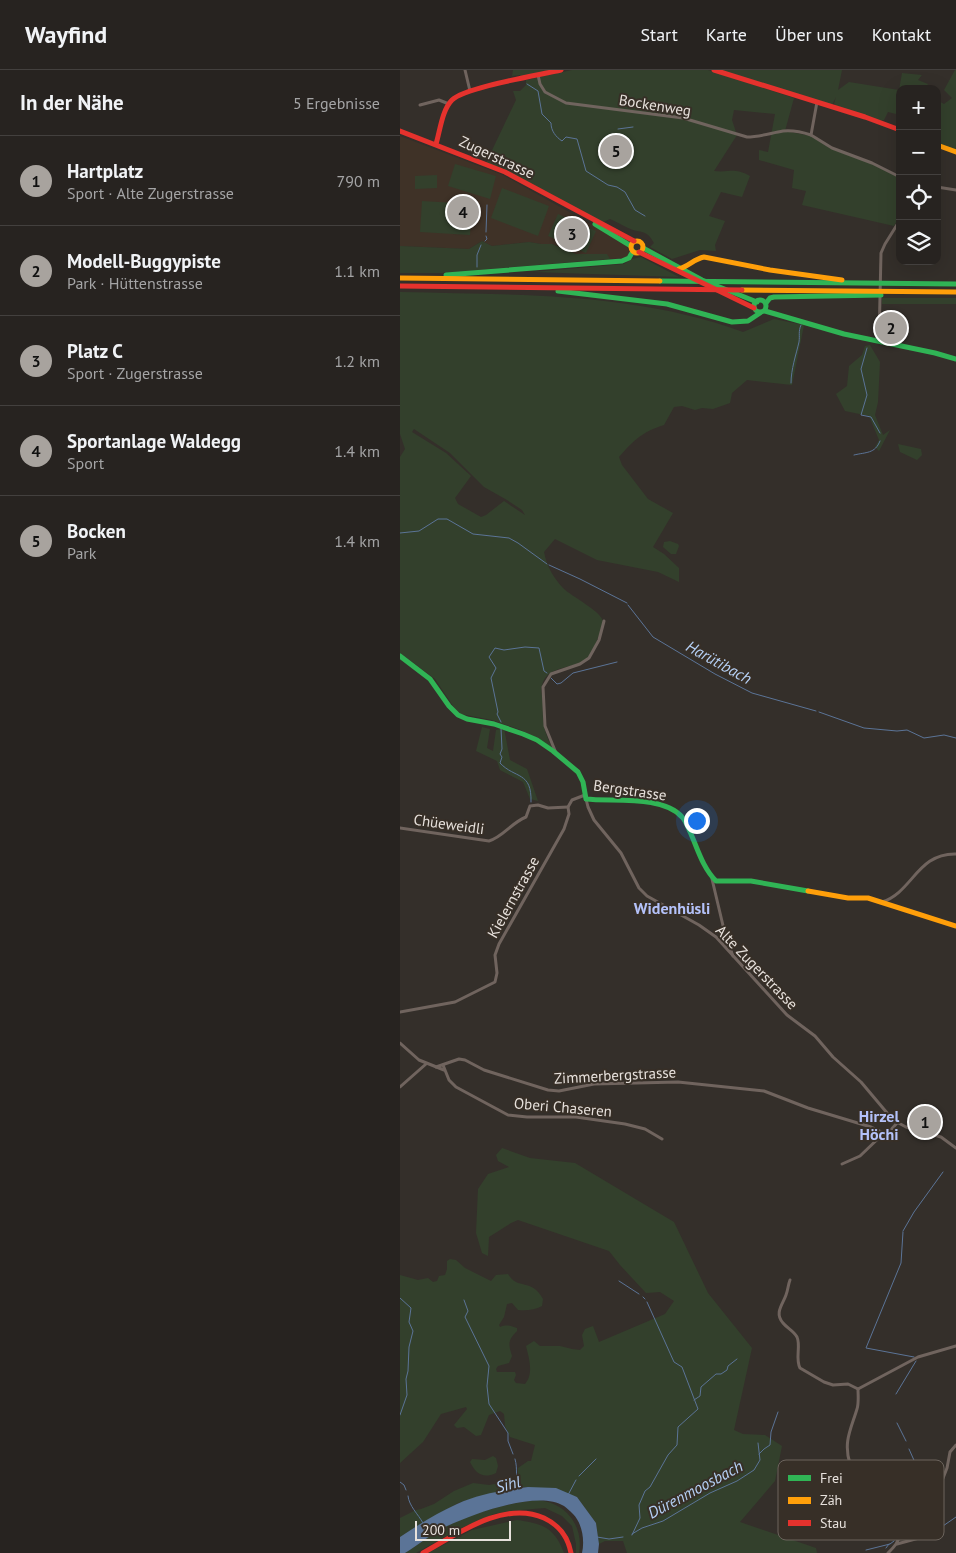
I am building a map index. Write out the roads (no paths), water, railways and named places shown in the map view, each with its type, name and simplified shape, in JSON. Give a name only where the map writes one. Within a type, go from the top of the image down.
[{"type":"main road","points":[[436,144],[449,104],[455,97],[561,70]]},
{"type":"main road","points":[[714,70],[896,129]]},
{"type":"main road","name":"Zugerstrasse","points":[[400,131],[505,172],[579,213],[632,246],[735,294],[757,302],[760,300],[764,309]]},
{"type":"main road","points":[[941,146],[956,152]]},
{"type":"main road","name":"Zugerstrasse","points":[[632,246],[641,242],[641,250]]},
{"type":"main road","points":[[402,278],[622,261],[628,259],[632,246]]},
{"type":"main road","name":"Zugerstrasse","points":[[641,250],[704,285],[754,308],[764,309],[838,332],[956,359]]},
{"type":"main road","points":[[679,269],[685,267],[694,259],[704,257],[787,273],[874,283]]},
{"type":"main road","points":[[402,278],[956,284]]},
{"type":"main road","points":[[400,286],[956,292]]},
{"type":"main road","points":[[526,287],[667,304],[732,322],[748,321],[764,309],[771,297],[833,297],[937,292]]},
{"type":"main road","points":[[754,308],[757,302]]},
{"type":"main road","name":"Bergstrasse","points":[[400,656],[430,679],[452,710],[458,715],[523,734],[537,740],[556,754],[578,772],[583,782],[586,797],[640,802],[669,807],[678,811],[684,818],[712,879]]},
{"type":"main road","points":[[712,879],[723,882],[751,881],[848,898],[864,898],[956,926]]},
{"type":"main road","points":[[423,1553],[466,1531],[505,1517],[518,1516],[532,1517],[546,1522],[557,1530],[564,1540],[569,1553]]},
{"type":"street","points":[[466,70],[470,92]]},
{"type":"street","name":"Bockenweg","points":[[538,75],[540,84],[545,92],[572,104],[683,118],[747,137],[785,130],[799,131],[811,135],[832,148],[872,163],[896,175]]},
{"type":"street","points":[[420,105],[439,100],[449,104]]},
{"type":"street","points":[[811,135],[817,102]]},
{"type":"street","points":[[941,188],[956,190]]},
{"type":"street","points":[[879,342],[882,249],[896,226]]},
{"type":"street","points":[[556,754],[545,726],[543,687],[545,681],[551,674],[580,664],[589,658],[599,640],[604,621]]},
{"type":"street","points":[[568,807],[572,800],[586,797]]},
{"type":"street","name":"Alte Zugerstrasse","points":[[586,797],[591,814],[621,852],[639,888],[647,896],[699,925],[716,937],[787,1015],[815,1036],[833,1057],[861,1082],[888,1116],[897,1123],[940,1137],[956,1148]]},
{"type":"street","name":"Chüeweidli","points":[[400,828],[489,841],[496,839],[517,820],[526,817],[530,806],[538,805],[548,808],[568,807]]},
{"type":"street","name":"Kielernstrasse","points":[[400,1012],[455,1002],[495,982],[497,973],[495,955],[499,944],[564,829],[569,814],[568,807]]},
{"type":"street","points":[[882,902],[894,897],[926,863],[942,855],[956,854]]},
{"type":"street","points":[[712,879],[725,934],[734,957]]},
{"type":"street","points":[[894,897],[894,906]]},
{"type":"street","points":[[400,1043],[413,1056],[426,1064],[444,1070]]},
{"type":"street","name":"Zimmerbergstrasse","points":[[436,1067],[459,1059],[465,1060],[484,1070],[553,1090],[571,1089],[594,1084],[678,1082],[764,1091],[808,1108],[871,1127],[884,1133]]},
{"type":"street","points":[[400,1086],[426,1064]]},
{"type":"street","points":[[443,1065],[444,1070]]},
{"type":"street","name":"Oberi Chaseren","points":[[444,1070],[449,1080],[456,1087],[508,1114],[526,1117],[576,1117],[625,1124],[645,1129],[662,1139]]},
{"type":"street","points":[[842,1164],[860,1156],[897,1123]]},
{"type":"street","points":[[790,1280],[786,1297],[783,1300],[779,1313],[783,1324],[796,1335],[797,1359],[800,1368],[824,1382],[833,1385],[848,1384],[858,1389]]},
{"type":"street","points":[[858,1389],[918,1357],[956,1346]]},
{"type":"street","points":[[848,1460],[848,1436],[857,1410],[858,1389]]},
{"type":"street","points":[[944,1476],[950,1452],[956,1445]]},
{"type":"street","points":[[897,1544],[898,1540]]},
{"type":"street","points":[[888,1553],[897,1544],[912,1540]]},
{"type":"water","points":[[528,1487],[556,1488],[577,1497],[596,1523],[599,1544],[598,1553],[582,1553],[583,1537],[581,1527],[576,1518],[564,1506],[537,1500],[504,1506],[470,1517],[443,1528],[405,1553],[400,1553],[400,1537],[442,1511],[483,1495]]},
{"type":"waterway","points":[[527,84],[538,91],[542,114],[551,123],[556,136],[562,141],[566,137],[577,139],[586,171],[608,185],[617,187],[625,192],[635,210],[645,216]]},
{"type":"waterway","points":[[618,129],[633,127]]},
{"type":"waterway","points":[[486,232],[487,205]]},
{"type":"waterway","points":[[485,241],[487,239],[486,236]]},
{"type":"waterway","points":[[477,267],[477,255],[481,245]]},
{"type":"waterway","points":[[791,383],[801,325]]},
{"type":"waterway","points":[[867,348],[861,369],[867,395],[861,415],[871,417],[880,433]]},
{"type":"waterway","points":[[854,455],[873,450],[880,441]]},
{"type":"waterway","name":"Harütibach","points":[[400,533],[419,531],[438,519],[447,519],[473,534],[509,538],[547,564]]},
{"type":"waterway","name":"Harütibach","points":[[549,565],[627,603]]},
{"type":"waterway","name":"Harütibach","points":[[628,605],[653,637],[715,674],[752,693],[816,711]]},
{"type":"waterway","points":[[501,722],[497,714],[491,678],[496,668],[489,657],[495,648],[504,650],[525,647],[539,648],[544,671],[547,673]]},
{"type":"waterway","points":[[551,678],[557,684],[573,673],[617,662]]},
{"type":"waterway","points":[[819,712],[864,728],[907,730],[924,738],[944,735],[956,738]]},
{"type":"waterway","points":[[501,728],[502,749],[500,754],[502,757],[500,763],[526,780],[531,792],[531,802]]},
{"type":"waterway","points":[[903,1231],[914,1212],[943,1172]]},
{"type":"waterway","points":[[903,1232],[901,1263],[866,1348],[914,1357]]},
{"type":"waterway","points":[[619,1281],[639,1294]]},
{"type":"waterway","points":[[400,1298],[411,1308],[409,1322],[413,1331],[409,1347],[406,1379],[407,1395],[400,1415]]},
{"type":"waterway","points":[[464,1300],[468,1311],[465,1317],[489,1366],[487,1386],[489,1404],[508,1433],[508,1441],[513,1454]]},
{"type":"waterway","points":[[632,1535],[640,1518],[639,1505],[645,1491],[650,1487],[668,1455],[677,1445],[678,1427],[698,1409],[682,1367],[674,1362],[647,1302]]},
{"type":"waterway","points":[[694,1400],[700,1396],[701,1387],[716,1374],[721,1374],[727,1370],[728,1366],[737,1359]]},
{"type":"waterway","points":[[896,1394],[916,1361]]},
{"type":"waterway","name":"Dürenmoosbach","points":[[759,1454],[770,1445],[771,1432],[778,1412]]},
{"type":"waterway","points":[[897,1423],[906,1441]]},
{"type":"waterway","name":"Dürenmoosbach","points":[[632,1534],[642,1528],[663,1521],[754,1470],[760,1460],[758,1443]]},
{"type":"waterway","points":[[909,1449],[914,1460]]},
{"type":"waterway","name":"Sihl","points":[[515,1459],[518,1488]]},
{"type":"waterway","points":[[579,1476],[596,1459]]},
{"type":"waterway","points":[[568,1495],[576,1480]]},
{"type":"waterway","points":[[400,1482],[406,1490]]},
{"type":"waterway","points":[[408,1496],[412,1507],[423,1523]]},
{"type":"waterway","points":[[944,1525],[956,1517]]},
{"type":"waterway","points":[[597,1537],[609,1539],[623,1537]]},
{"type":"waterway","points":[[866,1550],[890,1544],[894,1541]]},
{"type":"waterway","points":[[886,1548],[889,1544]]},
{"type":"place","name":"Bocken","points":[[616,151]]},
{"type":"place","name":"Sportanlage Waldegg","points":[[463,212]]},
{"type":"place","name":"Platz C","points":[[572,234]]},
{"type":"place","name":"Modell-Buggypiste","points":[[891,328]]},
{"type":"place","name":"Hartplatz","points":[[925,1122]]},
{"type":"district","name":"Widenhüsli","points":[[672,908]]},
{"type":"district","name":"Hirzel Höchi","points":[[879,1125]]}]
